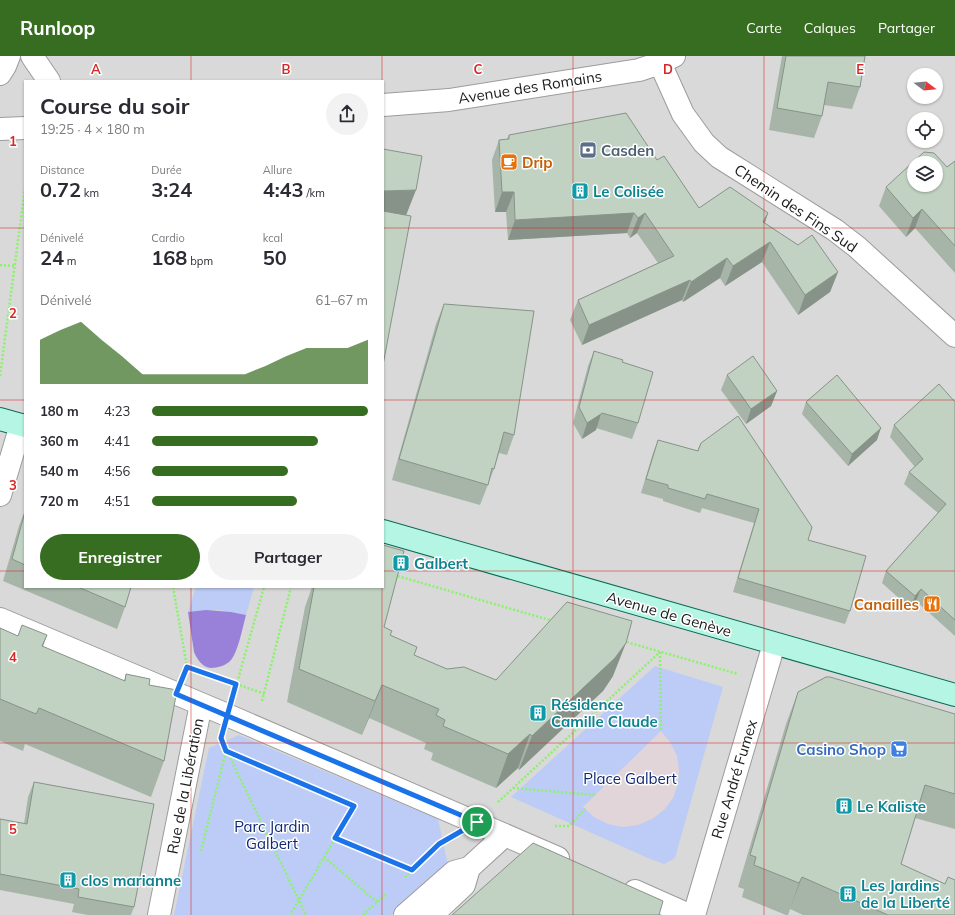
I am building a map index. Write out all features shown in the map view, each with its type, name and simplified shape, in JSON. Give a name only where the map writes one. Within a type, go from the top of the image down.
[{"type":"main road","name":"Avenue de Genève","points":[[384,531],[955,695]]},
{"type":"street","points":[[0,74],[9,56]]},
{"type":"street","points":[[32,56],[48,80]]},
{"type":"street","name":"Avenue des Romains","points":[[384,105],[448,100],[639,70],[667,60]]},
{"type":"street","name":"Chemin des Fins Sud","points":[[667,60],[683,114],[704,143],[719,157],[835,230],[857,247],[955,336]]},
{"type":"street","points":[[0,129],[24,128]]},
{"type":"street","points":[[0,494],[10,423]]},
{"type":"street","points":[[0,619],[575,865]]},
{"type":"street","name":"Rue André Fumex","points":[[694,915],[774,644]]},
{"type":"street","name":"Rue de la Libération","points":[[160,915],[201,704]]},
{"type":"street","points":[[405,915],[454,872],[469,868],[505,835]]},
{"type":"street","points":[[432,915],[464,884],[469,868]]},
{"type":"street","points":[[616,883],[689,915]]},
{"type":"path","points":[[0,376],[24,196]]},
{"type":"path","points":[[0,264],[15,266]]},
{"type":"path","points":[[390,574],[555,622]]},
{"type":"path","points":[[173,588],[187,667],[176,694]]},
{"type":"path","points":[[264,588],[221,738],[306,915]]},
{"type":"path","points":[[253,726],[265,694],[291,588]]},
{"type":"path","points":[[623,641],[763,681]]},
{"type":"path","points":[[660,652],[661,731]]},
{"type":"path","points":[[400,881],[439,844],[477,822],[660,652]]},
{"type":"path","points":[[187,667],[265,694]]},
{"type":"path","points":[[226,751],[354,806],[290,915]]},
{"type":"path","points":[[200,855],[226,751]]},
{"type":"path","points":[[512,788],[595,795]]},
{"type":"path","points":[[335,838],[412,870]]},
{"type":"path","points":[[324,857],[377,902]]},
{"type":"path","points":[[363,915],[389,891]]},
{"type":"shaded area","points":[[0,56],[955,56],[955,915],[0,915]]},
{"type":"shaded area","points":[[206,610],[246,615],[234,656],[222,666],[208,668],[203,665],[194,652],[188,612]]},
{"type":"shaded area","points":[[661,731],[670,742],[677,756],[679,770],[678,784],[673,798],[664,810],[652,819],[638,825],[623,827],[608,824],[594,817],[583,807]]},
{"type":"green space","points":[[196,588],[254,588],[246,615],[218,610],[188,612]]},
{"type":"green space","name":"Place Galbert","points":[[655,666],[723,687],[675,858],[664,864],[511,797]]},
{"type":"green space","name":"Parc Jardin Galbert","points":[[239,735],[438,819],[448,865],[391,915],[174,915],[209,748]]},
{"type":"building","points":[[786,56],[865,56],[860,87],[828,82],[822,116],[777,108]]},
{"type":"building","points":[[626,113],[657,160],[664,156],[699,208],[730,187],[768,213],[763,222],[798,245],[812,235],[838,272],[805,295],[770,242],[733,266],[727,258],[691,282],[690,280],[589,325],[578,300],[674,256],[645,213],[638,218],[634,213],[515,220],[514,192],[502,192],[499,140],[509,139],[509,135]]},
{"type":"building","points":[[384,149],[422,156],[416,190],[384,191]]},
{"type":"building","points":[[924,152],[934,153],[937,156],[920,156]]},
{"type":"building","points":[[955,161],[955,246],[922,209],[913,218],[886,187],[907,168],[907,192],[943,192],[943,163],[947,167]]},
{"type":"building","points":[[384,211],[411,216],[384,360]]},
{"type":"building","points":[[444,304],[534,311],[514,435],[504,432],[488,485],[399,459]]},
{"type":"building","points":[[594,351],[623,360],[622,362],[653,372],[638,423],[602,413],[587,423],[579,407]]},
{"type":"building","points":[[753,356],[777,391],[751,409],[727,375]]},
{"type":"building","points":[[837,375],[881,428],[852,454],[806,402]]},
{"type":"building","points":[[939,384],[955,402],[955,620],[921,589],[915,596],[886,571],[946,504],[909,472],[923,459],[894,425]]},
{"type":"building","points":[[738,416],[812,527],[808,540],[866,556],[850,611],[738,578],[759,509],[707,494],[705,499],[668,488],[668,485],[646,479],[658,440],[698,451],[701,443]]},
{"type":"building","points":[[24,516],[24,565],[12,559]]},
{"type":"building","points":[[384,545],[404,551],[384,627],[392,631],[390,635],[417,647],[414,655],[447,669],[464,667],[496,680],[567,602],[632,621],[626,643],[615,658],[532,736],[530,734],[508,754],[443,726],[445,720],[436,715],[439,709],[382,685],[375,701],[299,669],[314,588],[384,588]]},
{"type":"building","points":[[80,588],[131,588],[125,607]]},
{"type":"building","points":[[22,625],[47,635],[42,646],[125,681],[126,674],[150,679],[149,685],[177,690],[164,761],[39,708],[36,714],[0,699],[0,628],[18,636]]},
{"type":"building","name":"Le Kaliste","points":[[826,677],[955,714],[955,794],[925,785],[901,864],[945,884],[948,877],[955,880],[955,915],[888,915],[802,877],[799,883],[754,865],[756,857],[750,855],[798,692]]},
{"type":"building","points":[[34,782],[154,804],[134,907],[78,897],[79,889],[0,874],[0,819],[27,824]]},
{"type":"building","points":[[533,843],[663,901],[659,915],[452,915]]},
{"type":"place","name":"Casden","points":[[588,150]]},
{"type":"place","name":"Drip","points":[[509,162]]},
{"type":"place","name":"Le Colisée","points":[[580,191]]},
{"type":"place","name":"Galbert","points":[[401,563]]},
{"type":"place","name":"Canailles","points":[[932,604]]},
{"type":"place","name":"Résidence Camille Claude","points":[[538,713]]},
{"type":"place","name":"Casino Shop","points":[[899,749]]},
{"type":"place","name":"Le Kaliste","points":[[844,806]]},
{"type":"place","name":"clos marianne","points":[[68,880]]},
{"type":"place","name":"Les Jardins de la Liberté","points":[[848,894]]},
{"type":"route","points":[[477,822],[227,715],[176,694],[187,667],[236,684],[227,715],[221,738],[226,751],[354,806],[335,838],[412,870],[439,844],[477,822]]}]
